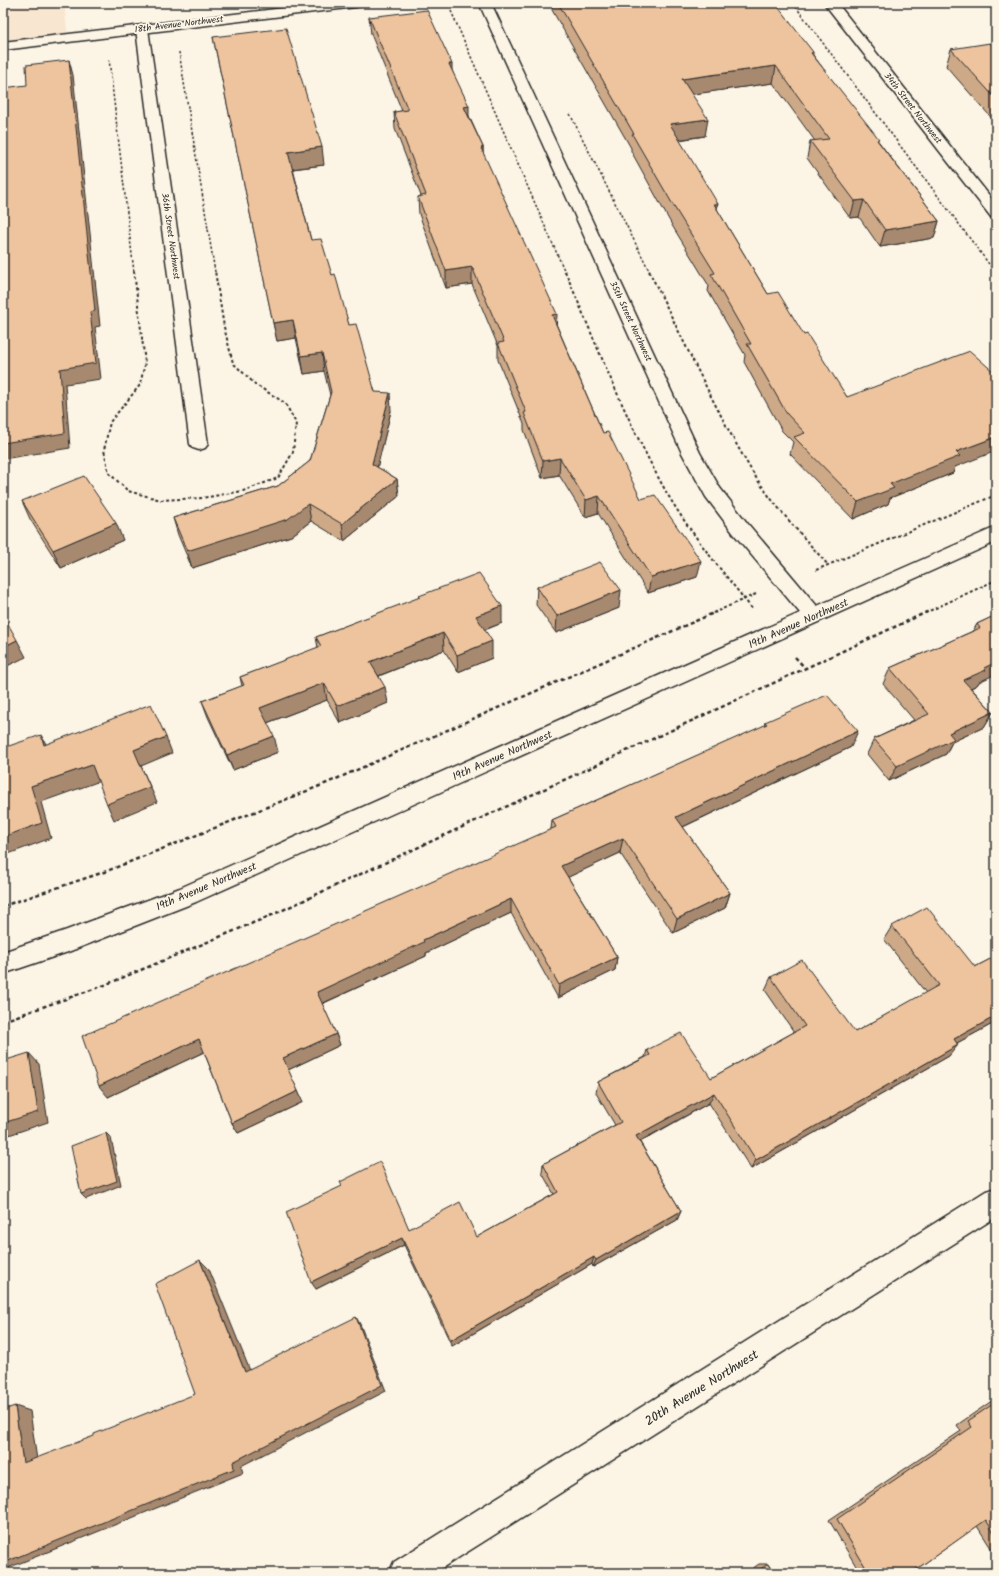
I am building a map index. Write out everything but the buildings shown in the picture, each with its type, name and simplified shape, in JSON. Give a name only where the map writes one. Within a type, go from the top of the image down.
[{"type":"street","name":"18th Avenue Northwest","points":[[3,46],[356,3]]},
{"type":"street","name":"35th Street Northwest","points":[[485,3],[691,453],[713,492],[741,529],[814,616]]},
{"type":"street","name":"34th Street Northwest","points":[[830,3],[996,214]]},
{"type":"street","name":"36th Street Northwest","points":[[142,29],[199,444]]},
{"type":"street","name":"19th Avenue Northwest","points":[[3,963],[68,941],[188,895],[996,534]]},
{"type":"street","name":"20th Avenue Northwest","points":[[405,1573],[996,1201]]},
{"type":"path","points":[[793,3],[996,274]]},
{"type":"path","points":[[3,906],[107,871],[327,783],[744,600],[698,540],[669,496],[638,439],[451,11]]},
{"type":"path","points":[[568,110],[719,410],[751,469],[781,510],[828,564],[996,495]]},
{"type":"path","points":[[3,1021],[53,1006],[152,968],[272,915],[996,580]]},
{"type":"shaded area","points":[[3,3],[64,3],[68,38],[3,46]]}]
